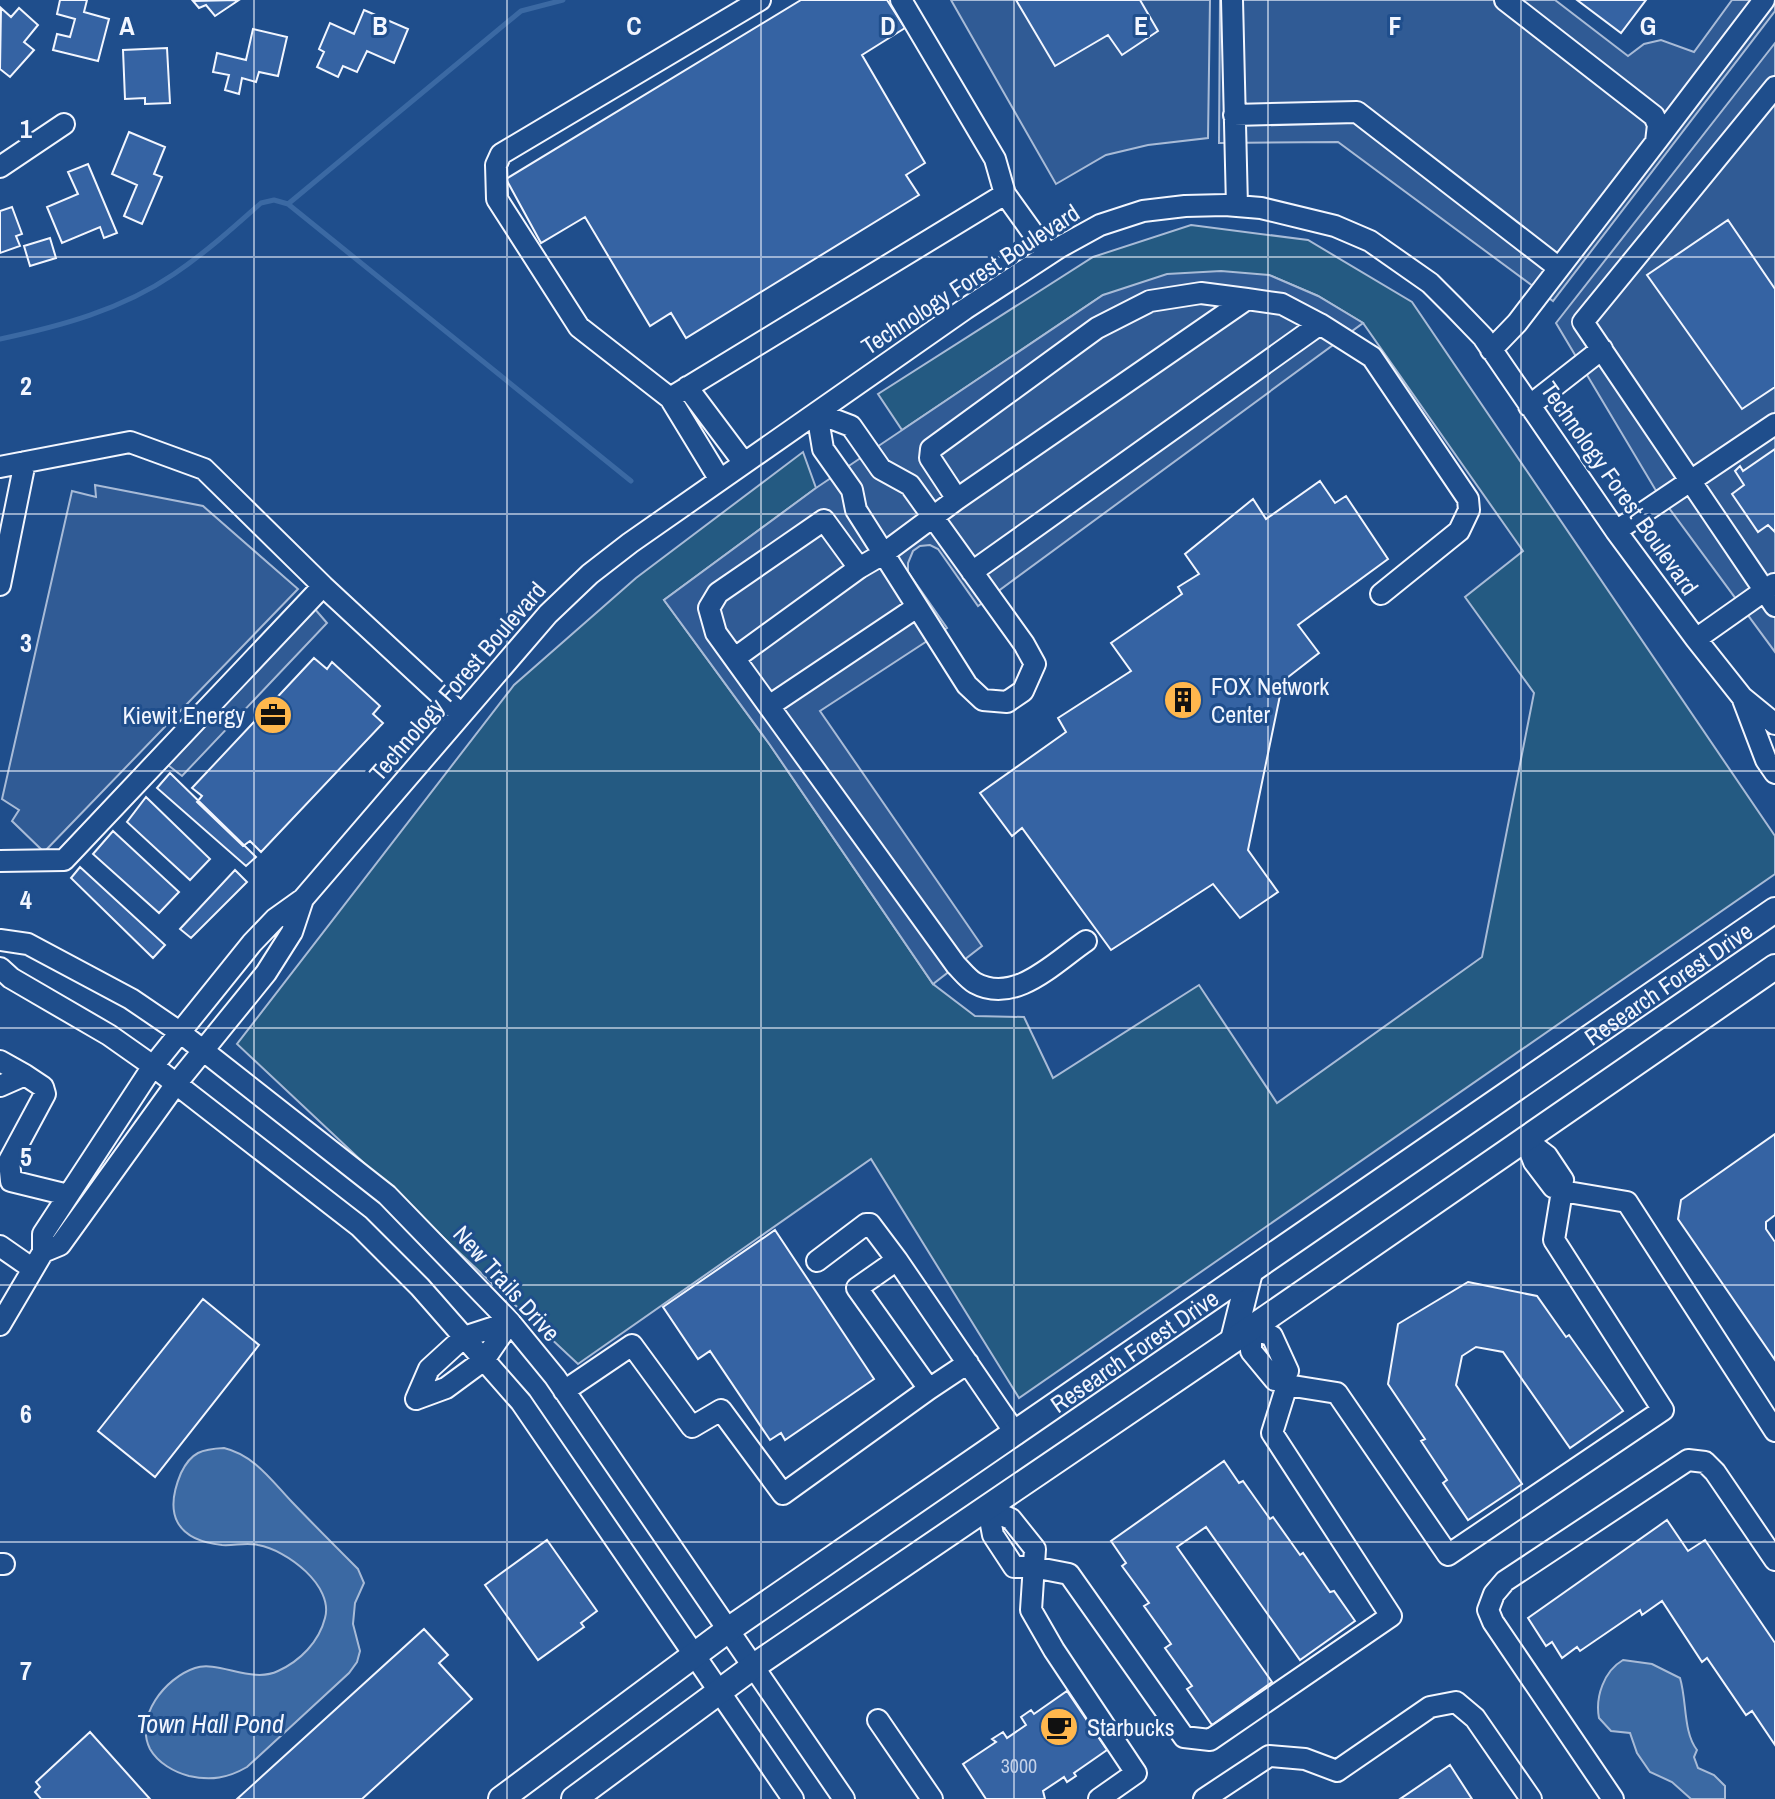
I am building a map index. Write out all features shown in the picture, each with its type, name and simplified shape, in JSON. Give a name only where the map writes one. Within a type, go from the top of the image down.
[{"type":"main road","name":"Research Forest Drive","points":[[501,1799],[728,1630],[1775,910]]},
{"type":"main road","name":"Research Forest Drive","points":[[574,1799],[754,1666],[988,1509],[1775,967]]},
{"type":"main road","points":[[1242,1334],[1250,1272]]},
{"type":"street","points":[[744,463],[678,393],[579,327],[497,199],[496,165],[501,154],[760,0]]},
{"type":"street","points":[[901,0],[995,159],[1005,194],[1048,254]]},
{"type":"street","points":[[1232,0],[1237,206]]},
{"type":"street","points":[[1505,0],[1654,116],[1658,125],[1656,142]]},
{"type":"street","points":[[1491,350],[1517,323],[1764,0]]},
{"type":"street","points":[[1696,639],[1771,593],[1689,481],[1583,322],[1775,87]]},
{"type":"street","points":[[1234,115],[1357,112],[1559,268]]},
{"type":"street","points":[[0,167],[64,124]]},
{"type":"street","points":[[678,393],[1005,194]]},
{"type":"street","name":"Technology Forest Boulevard","points":[[0,1325],[38,1260],[43,1234],[153,1066],[252,943],[275,919],[303,899],[548,614],[590,574],[744,463],[1048,254],[1100,225],[1143,211],[1185,206],[1237,206],[1300,216],[1370,241],[1430,283],[1483,337],[1616,531],[1696,639],[1742,697],[1775,724]]},
{"type":"street","points":[[957,499],[930,458],[931,449],[1097,328],[1150,301],[1201,293],[1282,304],[1372,357],[1468,499],[1469,510],[1459,531],[1381,594]]},
{"type":"street","points":[[735,658],[932,516],[1247,299]]},
{"type":"street","points":[[972,572],[1320,324]]},
{"type":"street","points":[[1529,406],[1602,349]]},
{"type":"street","points":[[678,393],[720,480]]},
{"type":"street","points":[[817,413],[851,426],[881,469],[910,485],[1024,644],[1035,664],[1023,691],[1007,702],[983,700],[967,685],[856,510],[852,490],[823,449],[817,413]]},
{"type":"street","points":[[1616,531],[1775,424]]},
{"type":"street","points":[[0,467],[130,442],[204,469],[323,586],[460,713]]},
{"type":"street","points":[[0,585],[25,462]]},
{"type":"street","points":[[859,568],[824,520],[718,593],[709,608],[716,633],[956,965],[973,983],[998,990],[1025,984],[1086,941]]},
{"type":"street","points":[[0,860],[64,860],[323,586]]},
{"type":"street","points":[[769,706],[917,607]]},
{"type":"street","name":"Technology Forest Boulevard","points":[[1742,697],[1766,760],[1775,773]]},
{"type":"street","name":"Technology Forest Boulevard","points":[[38,1260],[60,1245],[176,1084],[266,973],[292,932],[303,899]]},
{"type":"street","name":"New Trails Drive","points":[[0,940],[28,944],[131,999],[181,1033],[387,1195],[510,1322],[564,1391],[844,1799]]},
{"type":"street","points":[[0,968],[11,978],[109,1035],[153,1066],[359,1226],[420,1287],[521,1402],[793,1799]]},
{"type":"street","points":[[0,1061],[43,1087],[45,1094],[9,1161],[6,1180],[68,1195]]},
{"type":"street","points":[[0,1086],[25,1075]]},
{"type":"street","points":[[1525,1139],[1534,1162],[1553,1187],[1627,1202],[1775,1431]]},
{"type":"street","points":[[1242,1334],[1251,1351],[1275,1380],[1337,1393],[1448,1555],[1663,1410],[1554,1240],[1561,1189]]},
{"type":"street","points":[[817,1261],[870,1224],[1016,1434]]},
{"type":"street","points":[[0,1246],[38,1260]]},
{"type":"street","points":[[897,1260],[857,1288],[929,1389]]},
{"type":"street","points":[[510,1322],[484,1360],[446,1388],[416,1399],[429,1369],[464,1337],[510,1322]]},
{"type":"street","points":[[564,1391],[632,1345],[692,1427],[721,1410],[783,1494],[968,1363]]},
{"type":"street","points":[[988,1509],[993,1535],[1014,1567],[1069,1574],[1184,1737],[1210,1740],[1391,1616],[1272,1433],[1285,1382]]},
{"type":"street","points":[[1613,1799],[1493,1622],[1488,1610],[1494,1594],[1505,1581],[1688,1460],[1705,1462],[1715,1472],[1775,1560]]},
{"type":"street","points":[[1033,1567],[1031,1610],[1136,1773],[1099,1799]]},
{"type":"street","points":[[1204,1799],[1269,1756],[1305,1759],[1337,1771],[1430,1707],[1456,1702],[1475,1718],[1531,1799]]},
{"type":"street","points":[[878,1720],[932,1799]]},
{"type":"shaded area","points":[[951,0],[1210,0],[1208,138],[1148,145],[1106,155],[1056,184]]},
{"type":"shaded area","points":[[1220,0],[1555,0],[1628,56],[1644,44],[1661,40],[1694,52],[1732,0],[1775,0],[1775,11],[1553,301],[1338,142],[1219,143]]},
{"type":"shaded area","points":[[1775,43],[1775,652],[1655,489],[1556,323]]},
{"type":"shaded area","points":[[1191,225],[1308,240],[1412,302],[1775,836],[1775,874],[1019,1398],[871,1159],[578,1364],[237,1044],[514,685],[636,578],[803,452],[816,488],[664,600],[770,745],[933,984],[975,1016],[1024,1017],[1053,1078],[1199,985],[1277,1103],[1482,957],[1534,693],[1465,597],[1523,551],[1363,323],[1318,296],[1269,275],[1103,295],[902,430],[878,394],[1093,257]]},
{"type":"shaded area","points":[[1221,271],[1269,275],[1318,296],[1363,323],[978,606],[938,549],[930,545],[913,551],[908,572],[947,628],[820,711],[982,946],[933,984],[770,745],[664,600],[816,488],[1103,295],[1167,274]]},
{"type":"shaded area","points":[[95,485],[203,506],[298,589],[44,852],[12,821],[19,810],[2,799],[72,491],[96,497]]},
{"type":"shaded area","points":[[314,608],[327,623],[182,776],[164,762]]},
{"type":"water","name":"Town Hall Pond","points":[[224,1448],[244,1456],[262,1470],[358,1569],[364,1583],[355,1603],[353,1624],[360,1651],[349,1673],[247,1767],[226,1776],[205,1778],[172,1769],[157,1759],[150,1749],[146,1724],[155,1700],[173,1680],[195,1668],[214,1667],[257,1675],[286,1667],[313,1643],[322,1627],[326,1606],[322,1594],[306,1571],[282,1554],[254,1544],[206,1542],[184,1531],[178,1522],[174,1500],[185,1466],[198,1453]]},
{"type":"water","points":[[1623,1660],[1652,1664],[1680,1678],[1689,1734],[1697,1750],[1694,1757],[1698,1768],[1714,1775],[1725,1786],[1725,1799],[1691,1799],[1672,1782],[1650,1772],[1637,1753],[1630,1733],[1611,1731],[1599,1718],[1598,1702],[1602,1685]]},
{"type":"building","points":[[60,0],[87,0],[84,12],[109,19],[98,61],[53,50],[57,34],[70,37],[75,19],[57,14]]},
{"type":"building","points":[[239,0],[215,16],[206,5],[199,8],[193,1]]},
{"type":"building","points":[[801,0],[887,0],[905,28],[862,55],[925,163],[906,175],[919,195],[686,338],[671,313],[650,326],[585,217],[541,243],[506,179]]},
{"type":"building","points":[[1016,0],[1140,0],[1158,31],[1122,55],[1108,35],[1055,66]]},
{"type":"building","points":[[1577,0],[1646,0],[1621,33]]},
{"type":"building","points":[[1,8],[11,17],[19,8],[38,25],[24,42],[34,50],[10,77],[0,69]]},
{"type":"building","points":[[364,10],[408,29],[394,63],[367,51],[357,72],[343,66],[338,77],[317,67],[324,52],[319,49],[330,23],[354,34]]},
{"type":"building","points":[[253,29],[287,37],[278,76],[259,72],[256,82],[242,78],[239,94],[225,90],[229,75],[213,72],[217,53],[246,60]]},
{"type":"building","points":[[167,48],[170,103],[145,104],[145,98],[125,99],[123,50]]},
{"type":"building","points":[[129,132],[165,147],[154,174],[162,177],[142,224],[124,216],[137,185],[112,174]]},
{"type":"building","points":[[88,164],[117,233],[104,238],[100,227],[62,243],[47,207],[78,194],[68,172]]},
{"type":"building","points":[[12,207],[22,234],[16,236],[20,246],[0,253],[0,211]]},
{"type":"building","points":[[1728,220],[1775,289],[1775,387],[1742,409],[1647,275]]},
{"type":"building","points":[[50,238],[56,258],[30,266],[24,246]]},
{"type":"building","points":[[1775,449],[1775,532],[1768,525],[1758,532],[1732,494],[1744,485],[1735,471],[1740,466],[1743,471]]},
{"type":"building","name":"FOX Network Center","points":[[1320,481],[1335,503],[1346,496],[1388,559],[1298,625],[1319,653],[1283,681],[1248,850],[1278,892],[1240,918],[1213,884],[1111,950],[1022,828],[1012,836],[980,793],[1066,732],[1058,718],[1131,671],[1111,643],[1182,594],[1178,587],[1199,574],[1185,554],[1253,499],[1266,519]]},
{"type":"building","points":[[314,658],[327,669],[332,662],[380,706],[373,714],[383,723],[261,852],[250,841],[243,846],[197,802],[202,796],[192,788]]},
{"type":"building","points":[[170,773],[256,857],[246,866],[157,788]]},
{"type":"building","points":[[146,797],[210,859],[190,880],[127,822]]},
{"type":"building","points":[[113,831],[179,892],[159,913],[93,854]]},
{"type":"building","points":[[80,867],[165,945],[153,958],[71,878]]},
{"type":"building","points":[[235,870],[247,882],[191,938],[180,929]]},
{"type":"building","points":[[1775,1134],[1775,1215],[1766,1222],[1766,1229],[1775,1242],[1775,1360],[1678,1219],[1681,1200]]},
{"type":"building","points":[[775,1230],[874,1379],[785,1440],[781,1433],[770,1440],[710,1351],[698,1359],[663,1307]]},
{"type":"building","points":[[1468,1282],[1537,1296],[1623,1411],[1570,1448],[1503,1352],[1476,1347],[1462,1356],[1456,1385],[1522,1484],[1468,1520],[1443,1483],[1447,1480],[1421,1441],[1425,1439],[1388,1384],[1398,1324]]},
{"type":"building","points":[[203,1299],[259,1345],[155,1477],[98,1431]]},
{"type":"building","points":[[1224,1461],[1239,1483],[1243,1481],[1270,1519],[1273,1517],[1300,1555],[1303,1553],[1355,1621],[1300,1660],[1206,1527],[1177,1547],[1272,1682],[1212,1725],[1187,1689],[1192,1686],[1165,1648],[1171,1644],[1144,1606],[1149,1603],[1122,1566],[1126,1563],[1111,1541]]},
{"type":"building","points":[[1667,1520],[1688,1551],[1705,1540],[1775,1643],[1775,1745],[1752,1711],[1746,1715],[1707,1658],[1702,1662],[1662,1601],[1642,1615],[1640,1610],[1580,1651],[1577,1647],[1562,1658],[1552,1642],[1546,1646],[1528,1618]]},
{"type":"building","points":[[547,1540],[597,1611],[581,1623],[584,1627],[538,1660],[485,1585]]},
{"type":"building","points":[[424,1629],[448,1655],[439,1663],[472,1699],[362,1799],[237,1799]]},
{"type":"building","points":[[1067,1691],[1107,1750],[1074,1773],[1076,1776],[1067,1782],[1064,1777],[1043,1791],[1045,1799],[986,1799],[963,1764],[996,1742],[992,1739],[1003,1732],[1007,1738],[1026,1725],[1021,1717],[1031,1710],[1034,1714]]},
{"type":"building","points":[[90,1732],[150,1799],[41,1799],[35,1792],[40,1787],[36,1782]]},
{"type":"building","points":[[1450,1765],[1472,1799],[1400,1799]]},
{"type":"waterway","points":[[288,204],[521,11],[563,0]]},
{"type":"waterway","points":[[0,339],[68,322],[133,298],[185,266],[261,203],[274,200],[288,204],[631,481]]},
{"type":"place","name":"FOX Network Center","points":[[1183,700]]},
{"type":"place","name":"Kiewit Energy","points":[[273,715]]},
{"type":"place","name":"Starbucks","points":[[1059,1727]]}]
